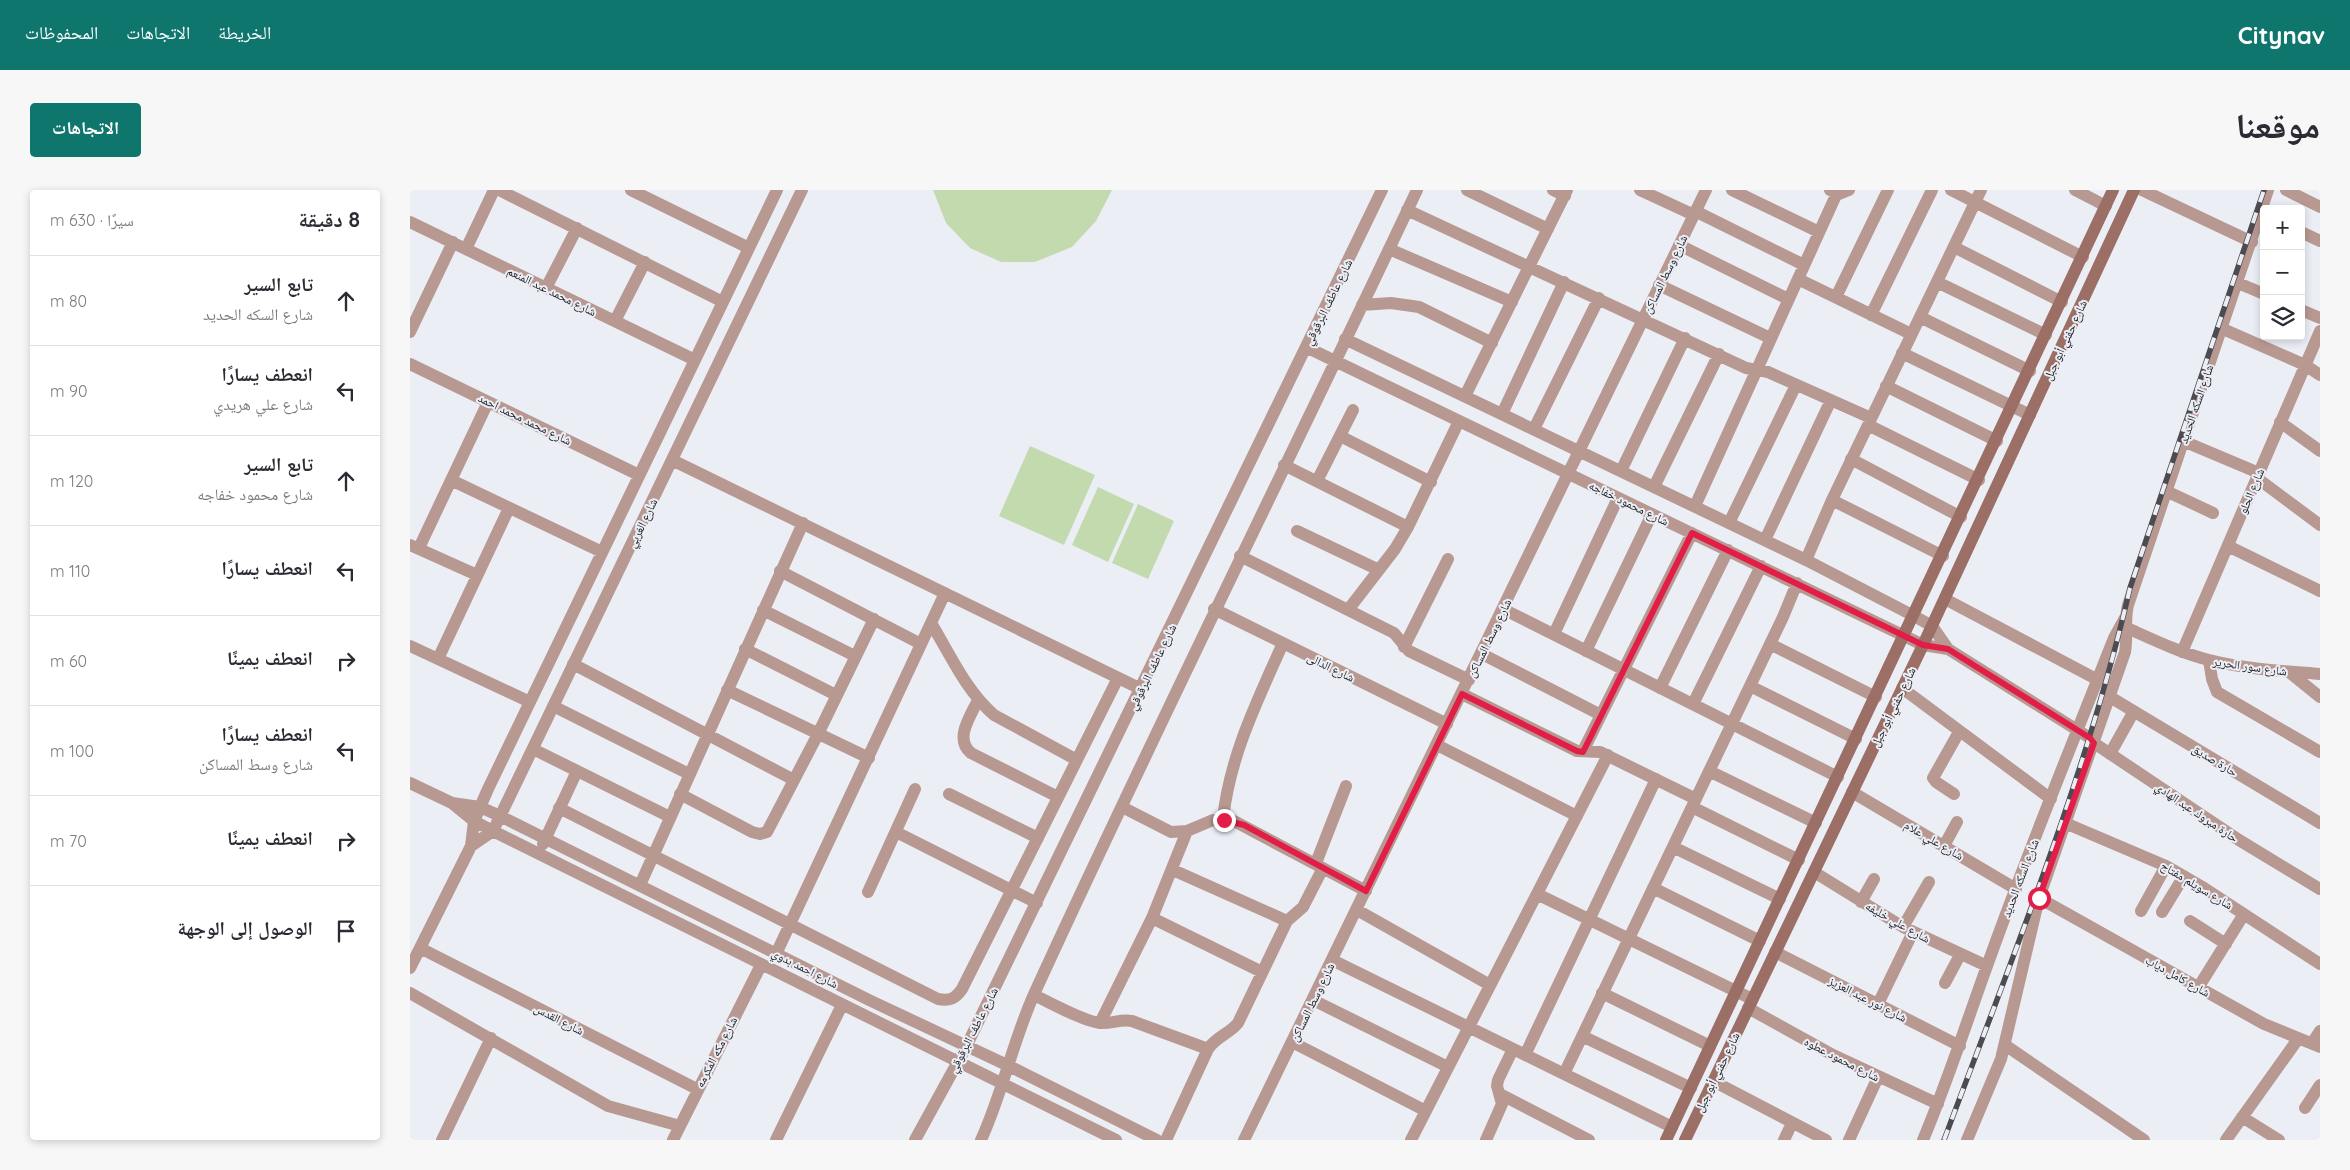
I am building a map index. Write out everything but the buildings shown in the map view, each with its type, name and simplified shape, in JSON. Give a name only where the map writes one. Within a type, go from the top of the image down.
[{"type":"street","points":[[466,249],[494,190]]},
{"type":"street","points":[[499,190],[723,302]]},
{"type":"street","points":[[632,190],[749,248]]},
{"type":"street","name":"شارع الغربي","points":[[411,963],[471,846],[474,821],[480,807],[777,190]]},
{"type":"street","name":"شارع الغربي","points":[[471,846],[493,831],[802,190]]},
{"type":"street","name":"شارع عاطف البرقوقي","points":[[915,1140],[966,1047],[1037,903],[1382,190]]},
{"type":"street","points":[[981,1140],[1034,995],[1214,609],[1417,190]]},
{"type":"street","points":[[1467,190],[1548,229]]},
{"type":"street","name":"شارع وسط المساكن","points":[[1244,1140],[1570,474],[1642,319],[1706,190]]},
{"type":"street","points":[[1732,190],[1819,232]]},
{"type":"street","points":[[1836,297],[1888,190]]},
{"type":"street","points":[[1871,315],[1932,190]]},
{"type":"street","points":[[1951,190],[2083,257]]},
{"type":"street","points":[[1806,560],[1886,386],[1982,190]]},
{"type":"street","points":[[2075,190],[2106,206]]},
{"type":"street","name":"شارع حفني أبو جبل","points":[[1666,1140],[1979,480],[2114,190]]},
{"type":"street","name":"شارع حفني أبو جبل","points":[[1685,1140],[1945,599],[2134,190]]},
{"type":"street","points":[[2142,190],[2252,242]]},
{"type":"street","name":"شارع السكه الحديد","points":[[2264,205],[2268,190]]},
{"type":"street","points":[[2286,190],[2320,206]]},
{"type":"street","points":[[1645,191],[1804,265]]},
{"type":"street","points":[[1695,506],[1770,338],[1839,191]]},
{"type":"street","points":[[1465,396],[1530,267],[1548,229],[1562,192]]},
{"type":"street","points":[[1407,210],[1746,368],[1757,370],[1830,400],[1979,480]]},
{"type":"street","name":"شارع السكه الحديد","points":[[1967,1140],[2005,1045],[2039,898],[2125,652],[2126,623],[2166,491],[2260,219]]},
{"type":"street","name":"شارع محمد عبد المنعم","points":[[410,222],[695,360]]},
{"type":"street","points":[[546,288],[577,228]]},
{"type":"street","points":[[2305,234],[2320,241]]},
{"type":"street","points":[[410,332],[453,242]]},
{"type":"street","points":[[1679,245],[1788,299]]},
{"type":"street","points":[[1954,247],[2062,302]]},
{"type":"street","points":[[1388,249],[1512,302]]},
{"type":"street","points":[[615,321],[646,262]]},
{"type":"street","points":[[1798,278],[1911,334]]},
{"type":"street","points":[[1502,414],[1564,282]]},
{"type":"street","points":[[1937,282],[2046,335]]},
{"type":"street","points":[[2238,283],[2260,292]]},
{"type":"street","points":[[1660,285],[1770,338]]},
{"type":"street","points":[[1534,429],[1599,298]]},
{"type":"street","points":[[1362,305],[1391,304],[1419,307],[1492,343]]},
{"type":"street","points":[[2305,312],[2320,318]]},
{"type":"street","points":[[1920,317],[2030,371]]},
{"type":"street","points":[[2222,329],[2305,365],[2320,375]]},
{"type":"street","name":"شارع الحلو","points":[[2182,652],[2320,331]]},
{"type":"street","points":[[1620,471],[1685,338]]},
{"type":"street","name":"شارع محمود خفاجه","points":[[1345,339],[1806,560],[1932,626]]},
{"type":"street","name":"شارع محمود خفاجه","points":[[1306,347],[1923,645],[1948,649]]},
{"type":"street","points":[[1902,353],[2030,415]]},
{"type":"street","points":[[1654,487],[1719,354]]},
{"type":"street","name":"شارع محمد محمد احمد","points":[[410,364],[640,475]]},
{"type":"street","points":[[1729,523],[1796,385]]},
{"type":"street","points":[[1886,386],[1997,441]]},
{"type":"street","points":[[1765,540],[1830,400]]},
{"type":"street","points":[[477,575],[414,546],[451,480],[488,402]]},
{"type":"street","points":[[1317,481],[1353,410]]},
{"type":"street","points":[[1348,610],[1379,570],[1408,527],[1459,421]]},
{"type":"street","points":[[2280,422],[2320,451]]},
{"type":"street","points":[[1340,436],[1431,482]]},
{"type":"street","points":[[2184,441],[2258,476],[2320,525]]},
{"type":"street","points":[[672,460],[1141,689]]},
{"type":"street","points":[[1851,460],[1961,517]]},
{"type":"street","points":[[1284,465],[1408,527]]},
{"type":"street","points":[[451,480],[602,552]]},
{"type":"street","points":[[2166,491],[2213,513]]},
{"type":"street","points":[[1554,634],[1618,498]]},
{"type":"street","points":[[1832,500],[1943,556]]},
{"type":"street","points":[[438,659],[509,508]]},
{"type":"street","points":[[1586,651],[1652,514]]},
{"type":"street","points":[[640,885],[802,523]]},
{"type":"street","points":[[1297,531],[1379,570]]},
{"type":"street","points":[[1583,752],[1692,533]]},
{"type":"street","points":[[2228,546],[2320,591]]},
{"type":"street","points":[[1660,688],[1728,550]]},
{"type":"street","points":[[1240,556],[1394,633],[1404,647],[1469,680]]},
{"type":"street","points":[[1404,647],[1448,559]]},
{"type":"street","points":[[1693,704],[1761,566]]},
{"type":"street","points":[[780,571],[922,644]]},
{"type":"street","points":[[1564,1074],[1797,584]]},
{"type":"street","points":[[776,954],[945,593]]},
{"type":"street","points":[[1945,599],[2098,680]]},
{"type":"street","name":"شارع الدالى","points":[[1214,609],[1447,724]]},
{"type":"street","points":[[1503,609],[1838,777]]},
{"type":"street","points":[[763,610],[855,656]]},
{"type":"street","points":[[680,794],[760,834],[767,832],[818,734],[874,619]]},
{"type":"street","points":[[931,623],[978,700],[994,715],[1077,760]]},
{"type":"street","name":"شارع السكه الحديد","points":[[1923,1140],[1960,1046],[1987,966],[2050,799],[2114,638],[2126,623]]},
{"type":"street","name":"شارع سور الحرير","points":[[2126,623],[2182,652],[2210,660],[2240,667],[2320,674]]},
{"type":"street","points":[[1932,626],[1948,649]]},
{"type":"street","points":[[1224,820],[1226,793],[1240,742],[1283,643]]},
{"type":"street","points":[[1770,644],[1876,697]]},
{"type":"street","points":[[410,646],[530,702]]},
{"type":"street","points":[[746,649],[836,695]]},
{"type":"street","name":"حارة مبروك عبد الهادي","points":[[1948,649],[2078,730],[2110,754],[2239,840],[2320,889]]},
{"type":"street","points":[[1482,654],[1601,715]]},
{"type":"street","points":[[2210,660],[2212,679],[2217,692],[2320,752]]},
{"type":"street","points":[[573,664],[794,780]]},
{"type":"street","points":[[2289,672],[2320,698]]},
{"type":"street","points":[[559,808],[938,999],[948,1001],[956,997],[962,989],[1118,678]]},
{"type":"street","points":[[1750,686],[1856,739]]},
{"type":"street","points":[[1902,688],[2050,799]]},
{"type":"street","points":[[728,690],[869,758]]},
{"type":"street","points":[[1462,694],[1577,751],[1594,750],[1656,779],[1694,803],[1799,860]]},
{"type":"street","name":"حارة صديق","points":[[2110,697],[2320,823]]},
{"type":"street","points":[[978,700],[964,732],[962,740],[965,748],[971,753],[1058,797]]},
{"type":"street","points":[[553,706],[689,774]]},
{"type":"street","points":[[2110,754],[2134,712]]},
{"type":"street","points":[[1954,794],[1933,778],[1959,732]]},
{"type":"street","points":[[1438,745],[1577,816]]},
{"type":"street","points":[[533,749],[670,817]]},
{"type":"street","points":[[1411,1140],[1608,756]]},
{"type":"street","points":[[539,853],[577,771]]},
{"type":"street","points":[[1709,771],[1816,823]]},
{"type":"street","points":[[1486,1140],[1502,1104],[1497,1086],[1498,1080],[1519,1052],[1589,919],[1656,779]]},
{"type":"street","name":"شارع احمد بدوي","points":[[410,783],[452,803],[474,821],[493,831],[842,1006],[1116,1140]]},
{"type":"street","points":[[1166,1140],[1208,1049],[1216,1039],[1228,1033],[1238,1024],[1287,921],[1303,906],[1319,866],[1346,786]]},
{"type":"street","points":[[868,892],[915,789]]},
{"type":"street","name":"شارع علي علام","points":[[1852,792],[2016,889]]},
{"type":"street","points":[[949,794],[1038,838]]},
{"type":"street","name":"شارع احمد بدوي","points":[[452,803],[480,807],[500,816],[776,954],[966,1047],[1009,1066],[1157,1140]]},
{"type":"street","points":[[1122,806],[1171,832],[1187,831],[1207,822],[1224,820],[1244,825],[1366,891]]},
{"type":"street","points":[[1944,846],[1957,822]]},
{"type":"street","name":"شارع سويلم مفتاح","points":[[2065,823],[2166,866],[2320,964]]},
{"type":"street","points":[[1100,1023],[1152,918],[1173,870],[1187,831]]},
{"type":"street","points":[[896,832],[1037,903]]},
{"type":"street","points":[[1673,847],[1780,900]]},
{"type":"street","points":[[2141,911],[2166,866]]},
{"type":"street","points":[[1173,870],[1287,921]]},
{"type":"street","name":"شارع علي خليفه","points":[[1814,872],[1908,929],[1987,966]]},
{"type":"street","points":[[2162,912],[2184,876]]},
{"type":"street","points":[[1861,902],[1874,880]]},
{"type":"street","points":[[1878,1004],[1929,882]]},
{"type":"street","points":[[1653,888],[1760,941]]},
{"type":"street","name":"شارع محمود عطوه","points":[[1537,894],[1737,991],[1750,1004],[1878,1078],[1938,1104]]},
{"type":"street","name":"شارع كامل دياب","points":[[2039,898],[2264,1024],[2316,1045]]},
{"type":"street","points":[[1357,910],[1490,985]]},
{"type":"street","points":[[2198,988],[2244,914]]},
{"type":"street","points":[[1152,918],[1262,972]]},
{"type":"street","points":[[2190,921],[2226,944]]},
{"type":"street","name":"شارع القدس","points":[[420,948],[697,1089]]},
{"type":"street","name":"شارع نور عبد العزيز","points":[[1775,952],[1960,1046]]},
{"type":"street","points":[[1945,983],[1960,955]]},
{"type":"street","points":[[1332,960],[1672,1127]]},
{"type":"street","name":"شارع مكه المكرمه","points":[[673,1140],[761,965]]},
{"type":"street","points":[[410,993],[492,1038],[608,1106],[680,1126]]},
{"type":"street","points":[[1602,993],[1710,1046]]},
{"type":"street","points":[[1034,995],[1100,1023],[1124,1019],[1208,1049]]},
{"type":"street","points":[[1313,1000],[1448,1067]]},
{"type":"street","points":[[776,1140],[842,1006]]},
{"type":"street","points":[[2316,1045],[2320,1031]]},
{"type":"street","points":[[1582,1036],[1691,1088]]},
{"type":"street","points":[[442,1140],[492,1038]]},
{"type":"street","points":[[2226,1140],[2298,1039]]},
{"type":"street","points":[[1292,1042],[1426,1111]]},
{"type":"street","points":[[2005,1045],[2144,1140]]},
{"type":"street","points":[[1849,1140],[1878,1078]]},
{"type":"street","points":[[1713,1080],[1826,1140]]},
{"type":"street","points":[[2305,1108],[2320,1085]]},
{"type":"street","points":[[1500,1094],[1589,1140]]},
{"type":"street","points":[[2242,1117],[2278,1140]]},
{"type":"street","points":[[1784,1140],[1792,1123]]},
{"type":"green space","points":[[933,190],[1112,190],[1096,221],[1072,247],[1035,262],[1001,262],[970,248],[946,223]]},
{"type":"green space","points":[[1030,446],[1095,475],[1064,545],[999,516]]},
{"type":"green space","points":[[1098,487],[1134,504],[1108,562],[1072,545]]},
{"type":"green space","points":[[1138,504],[1174,521],[1148,579],[1112,563]]},
{"type":"railway","points":[[1944,1140],[2070,798],[2092,729],[2130,588],[2264,190]]},
{"type":"route","points":[[1224,820],[1244,825],[1366,891],[1462,694],[1577,751],[1583,752],[1692,533],[1923,645],[1948,649],[2090,738],[2094,743],[2039,898]]}]
